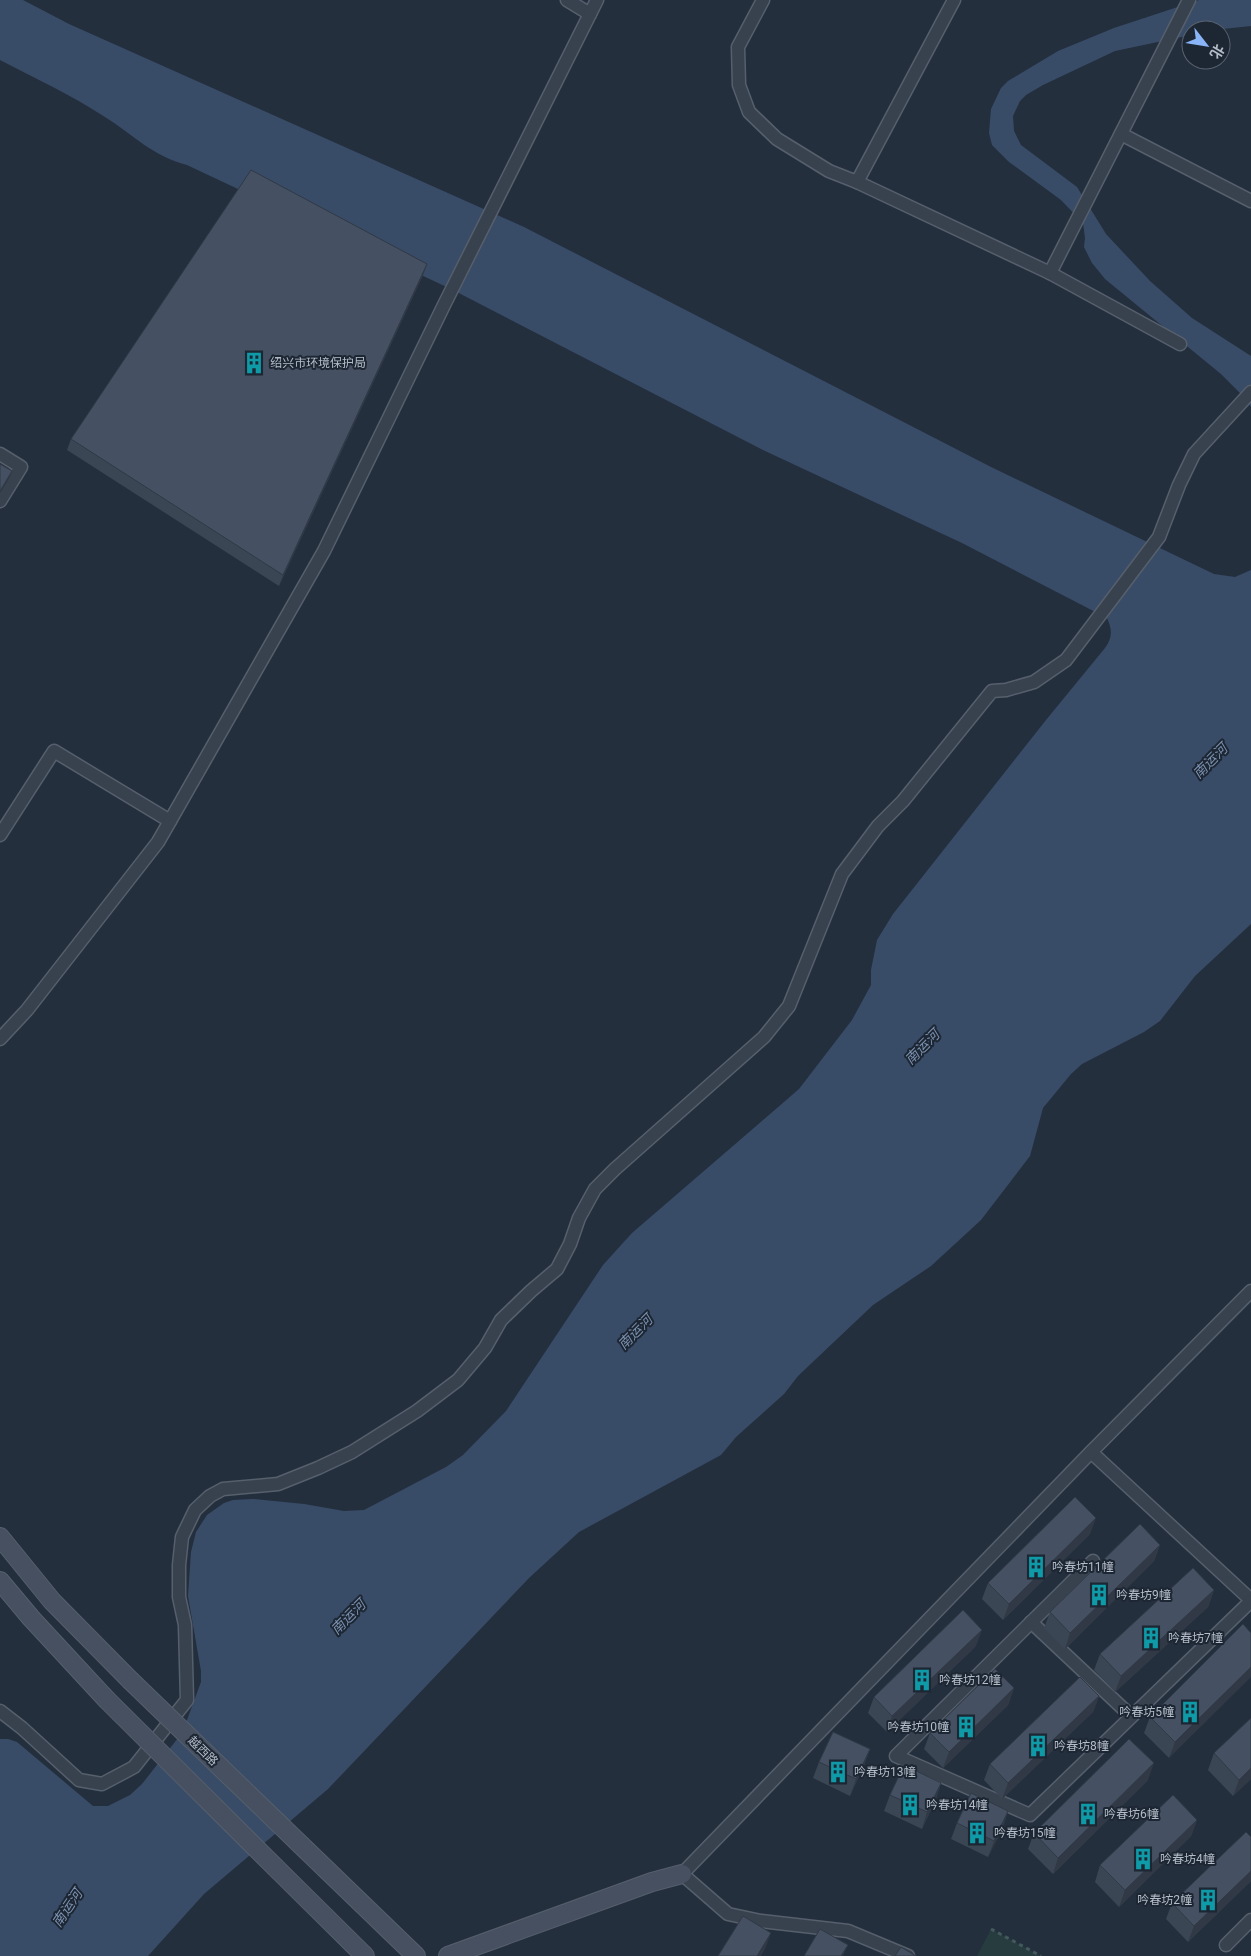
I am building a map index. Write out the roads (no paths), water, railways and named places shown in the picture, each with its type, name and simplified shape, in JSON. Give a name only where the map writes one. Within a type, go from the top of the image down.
[{"type":"main road","name":"越西路","points":[[0,1537],[52,1600],[130,1680],[416,1956]]},
{"type":"main road","points":[[0,1581],[106,1700],[365,1956]]},
{"type":"main road","points":[[448,1956],[642,1886],[682,1874]]},
{"type":"street","points":[[567,0],[590,14]]},
{"type":"street","points":[[0,1039],[27,1010],[152,850],[170,821],[324,551],[597,0]]},
{"type":"street","points":[[762,0],[738,47],[739,85],[749,112],[776,139],[829,170],[1050,273],[1180,344]]},
{"type":"street","points":[[857,182],[954,0]]},
{"type":"street","points":[[1050,273],[1189,0]]},
{"type":"street","points":[[1121,134],[1251,200]]},
{"type":"street","points":[[0,1711],[22,1728],[79,1780],[102,1784],[134,1767],[187,1700],[185,1625],[179,1597],[179,1565],[182,1538],[195,1510],[210,1496],[223,1489],[278,1484],[352,1452],[417,1411],[458,1380],[485,1348],[501,1320],[557,1269],[570,1244],[579,1218],[595,1189],[764,1037],[789,1006],[842,874],[878,826],[903,801],[992,691],[1006,690],[1034,682],[1066,660],[1159,537],[1179,485],[1194,454],[1251,392]]},
{"type":"street","points":[[0,454],[22,467],[0,501]]},
{"type":"street","points":[[0,835],[54,751],[170,821]]},
{"type":"street","points":[[908,1956],[848,1931],[761,1921],[728,1914],[682,1874],[1091,1452],[1251,1291]]},
{"type":"street","points":[[1091,1452],[1251,1601],[1030,1814],[896,1756],[1093,1561]]},
{"type":"street","points":[[1031,1622],[1131,1716]]},
{"type":"street","points":[[1226,1944],[1251,1920]]},
{"type":"water","name":"南运河","points":[[0,0],[23,0],[69,24],[524,227],[991,467],[1214,574],[1235,577],[1251,570],[1251,924],[1195,976],[1160,1021],[1144,1032],[1082,1064],[1071,1074],[1043,1108],[1030,1156],[981,1220],[931,1266],[873,1305],[798,1376],[784,1394],[736,1437],[721,1455],[579,1532],[529,1578],[328,1789],[204,1894],[148,1956],[0,1956],[0,1739],[17,1742],[93,1806],[108,1806],[130,1795],[142,1784],[178,1738],[201,1682],[201,1671],[188,1596],[191,1552],[196,1532],[207,1515],[224,1503],[233,1500],[253,1499],[304,1504],[344,1511],[364,1510],[446,1467],[463,1455],[506,1411],[603,1265],[632,1233],[799,1089],[852,1020],[871,985],[871,970],[877,940],[893,914],[1105,648],[1111,629],[1107,618],[962,543],[763,450],[453,290],[187,165],[164,157],[92,109],[0,60]]},
{"type":"water","points":[[1199,0],[1251,0],[1251,26],[1231,28],[1231,20],[1181,20],[1181,37],[1115,51],[1026,95],[1020,101],[1013,116],[1014,131],[1021,145],[1077,187],[1106,234],[1150,281],[1192,318],[1251,356],[1251,407],[1247,400],[1221,374],[1105,279],[1092,263],[1084,247],[1083,223],[1061,200],[1009,162],[992,145],[989,133],[991,109],[1001,88],[1008,81],[1058,51],[1114,28]]},
{"type":"place","name":"绍兴市环境保护局","points":[[254,363]]},
{"type":"place","name":"吟春坊11幢","points":[[1036,1567]]},
{"type":"place","name":"吟春坊9幢","points":[[1099,1595]]},
{"type":"place","name":"吟春坊7幢","points":[[1151,1638]]},
{"type":"place","name":"吟春坊12幢","points":[[922,1680]]},
{"type":"place","name":"吟春坊5幢","points":[[1190,1712]]},
{"type":"place","name":"吟春坊10幢","points":[[966,1727]]},
{"type":"place","name":"吟春坊8幢","points":[[1038,1746]]},
{"type":"place","name":"吟春坊13幢","points":[[838,1772]]},
{"type":"place","name":"吟春坊14幢","points":[[910,1805]]},
{"type":"place","name":"吟春坊6幢","points":[[1088,1814]]},
{"type":"place","name":"吟春坊15幢","points":[[977,1833]]},
{"type":"place","name":"吟春坊4幢","points":[[1143,1859]]},
{"type":"place","name":"吟春坊2幢","points":[[1208,1900]]}]
